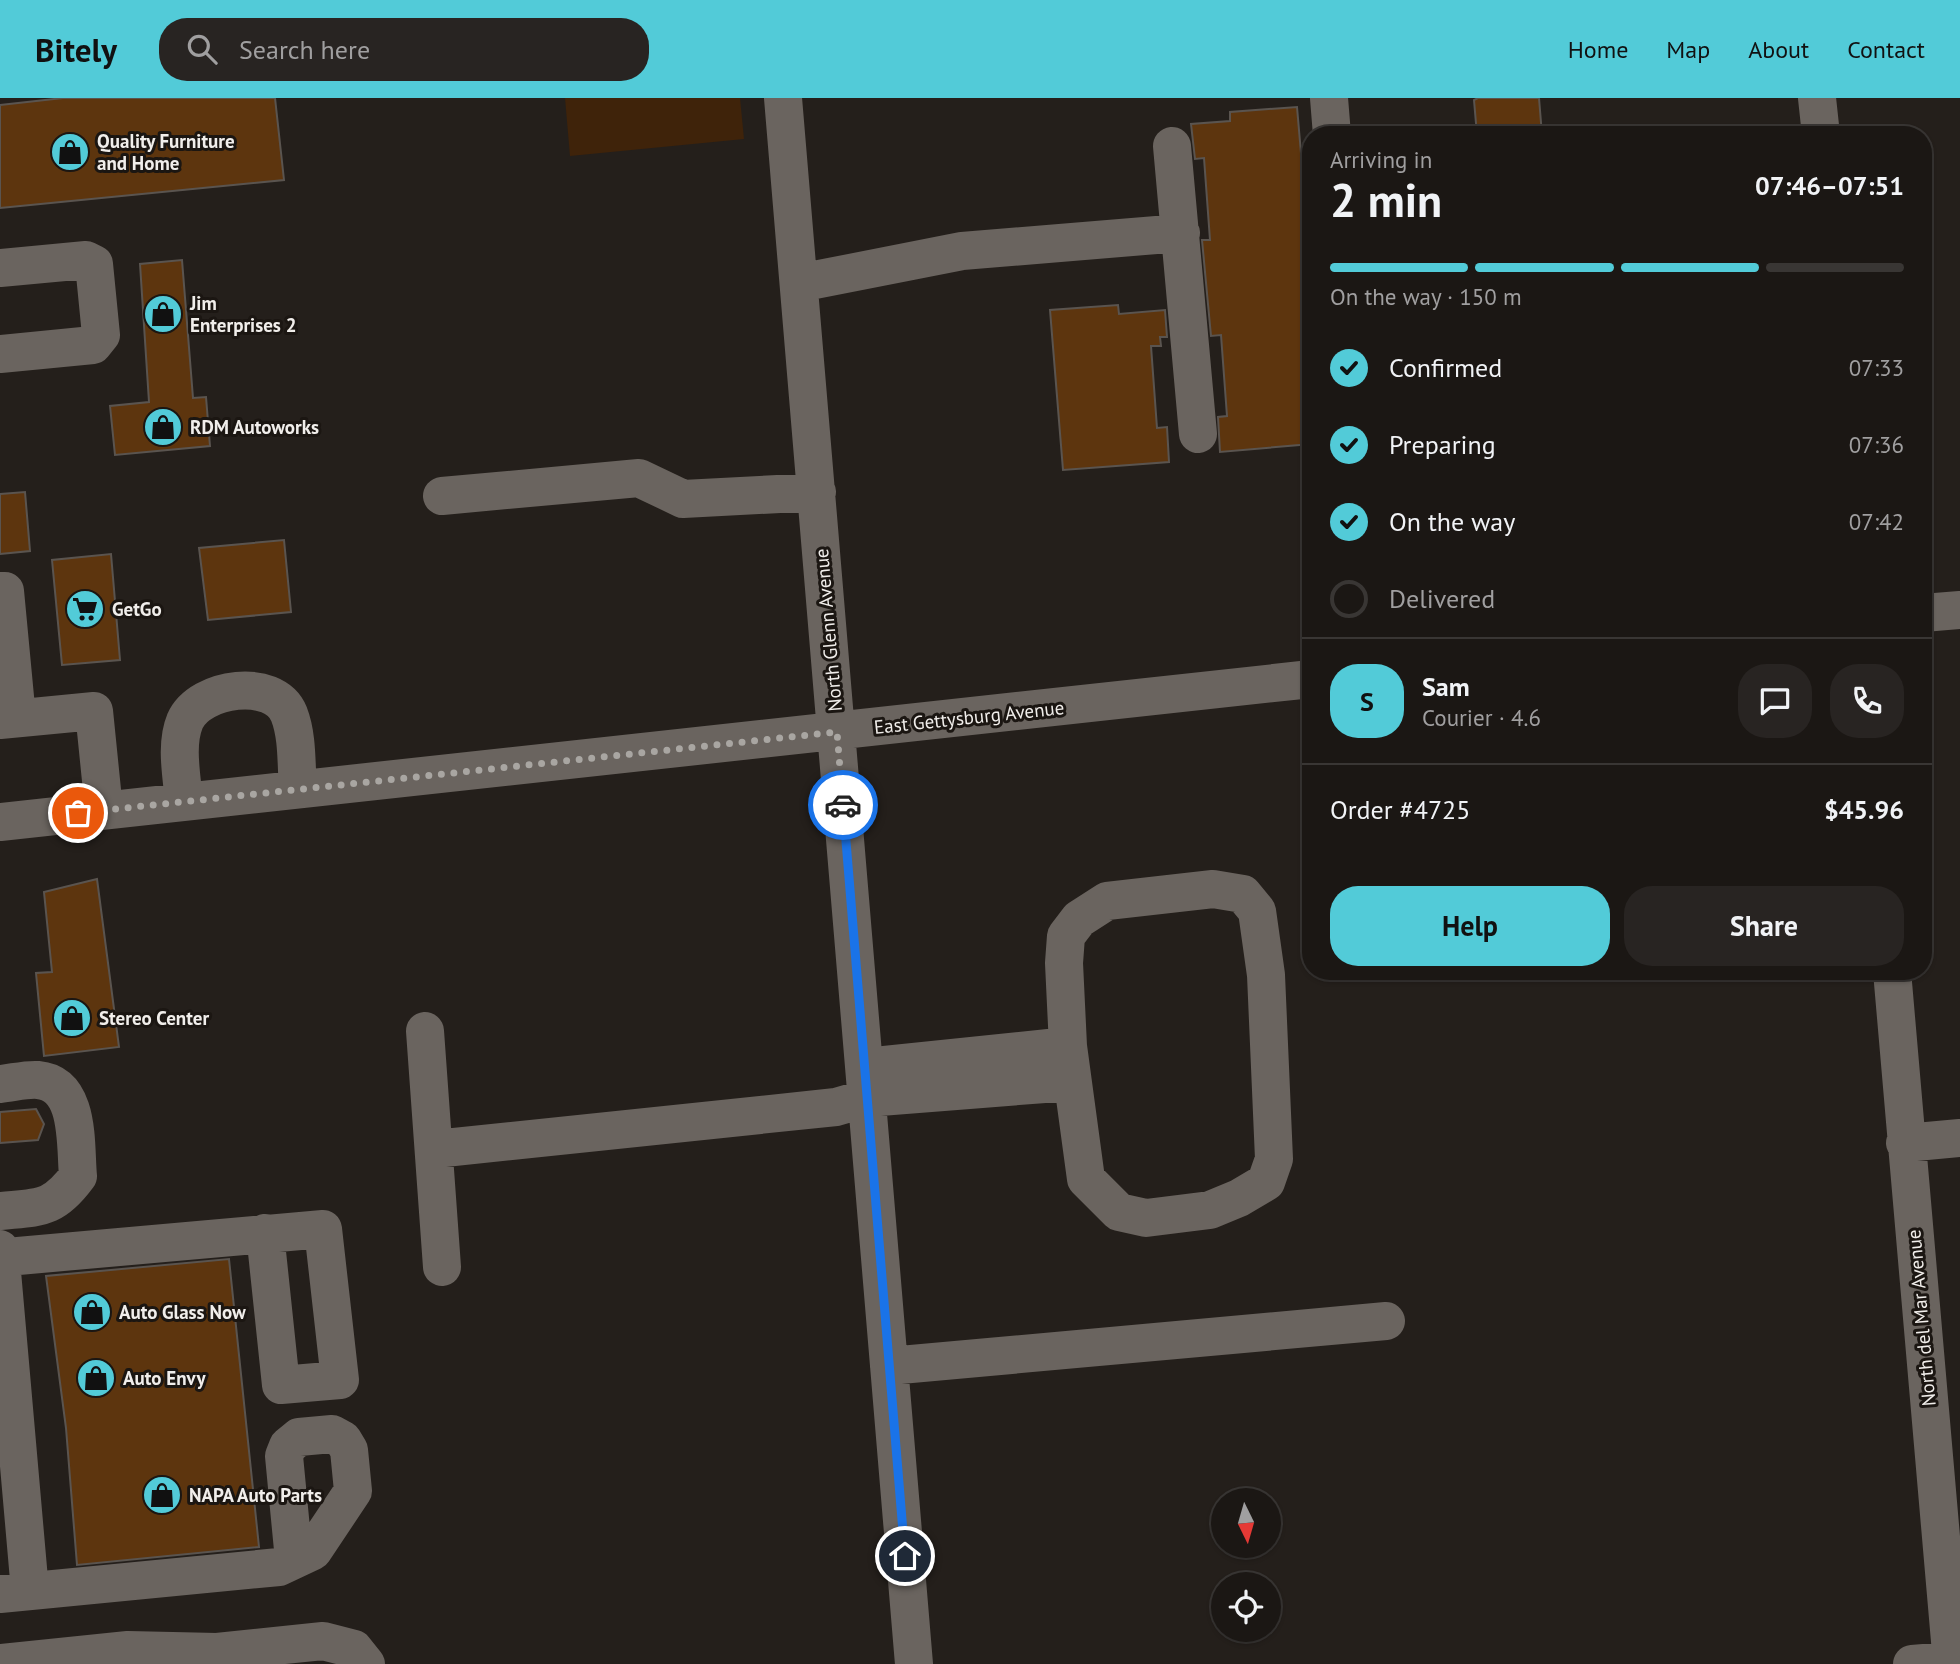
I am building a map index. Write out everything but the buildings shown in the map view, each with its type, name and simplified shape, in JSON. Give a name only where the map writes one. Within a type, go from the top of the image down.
[{"type":"street","name":"North Glenn Avenue","points":[[783,98],[914,1664]]},
{"type":"street","points":[[1329,98],[1331,126]]},
{"type":"street","points":[[1817,98],[1820,126]]},
{"type":"street","points":[[1172,146],[1198,433]]},
{"type":"street","points":[[799,283],[962,251],[1181,233]]},
{"type":"street","points":[[0,268],[86,260],[94,264],[101,335],[93,345],[0,354]]},
{"type":"street","points":[[442,496],[639,478],[683,499],[817,492]]},
{"type":"street","points":[[0,592],[5,591],[8,719],[94,711],[104,810]]},
{"type":"street","points":[[1932,612],[1960,610]]},
{"type":"street","name":"East Gettysburg Avenue","points":[[0,822],[1302,680]]},
{"type":"street","points":[[184,802],[180,743],[185,722],[194,708],[210,697],[226,693],[268,693],[280,700],[289,713],[293,727],[298,789]]},
{"type":"street","points":[[1213,888],[1243,894],[1257,912],[1266,975],[1273,1159],[1266,1182],[1239,1198],[1210,1210],[1146,1218],[1119,1212],[1086,1179],[1070,1064],[1064,963],[1066,936],[1079,919],[1107,901],[1213,888]]},
{"type":"street","name":"North del Mar Avenue","points":[[1893,980],[1905,1143],[1954,1662]]},
{"type":"street","points":[[425,1031],[442,1267]]},
{"type":"street","points":[[435,1149],[836,1107],[866,1083],[1070,1064]]},
{"type":"street","points":[[0,1084],[40,1080],[61,1090],[72,1106],[78,1176],[65,1194],[44,1207],[0,1211]]},
{"type":"street","points":[[1905,1143],[1960,1138]]},
{"type":"street","points":[[0,1262],[18,1256],[265,1233]]},
{"type":"street","points":[[0,1250],[15,1593],[279,1567],[295,1560]]},
{"type":"street","points":[[889,1366],[1386,1321]]},
{"type":"street","points":[[20,1663],[128,1650],[217,1652],[323,1641],[354,1649],[366,1664]]},
{"type":"street","points":[[1912,1664],[1954,1662]]},
{"type":"shaded area","points":[[565,98],[740,98],[744,139],[570,156]]},
{"type":"way so far","points":[[78,813],[837,732],[843,805]]},
{"type":"place","name":"Quality Furniture and Home","points":[[70,152]]},
{"type":"place","name":"Jim Enterprises 2","points":[[163,314]]},
{"type":"place","name":"RDM Autoworks","points":[[163,427]]},
{"type":"place","name":"GetGo","points":[[85,609]]},
{"type":"place","name":"Stereo Center","points":[[72,1018]]},
{"type":"place","name":"Auto Glass Now","points":[[92,1312]]},
{"type":"place","name":"Auto Envy","points":[[96,1378]]},
{"type":"place","name":"NAPA Auto Parts","points":[[162,1495]]},
{"type":"route","points":[[843,805],[905,1556]]}]
